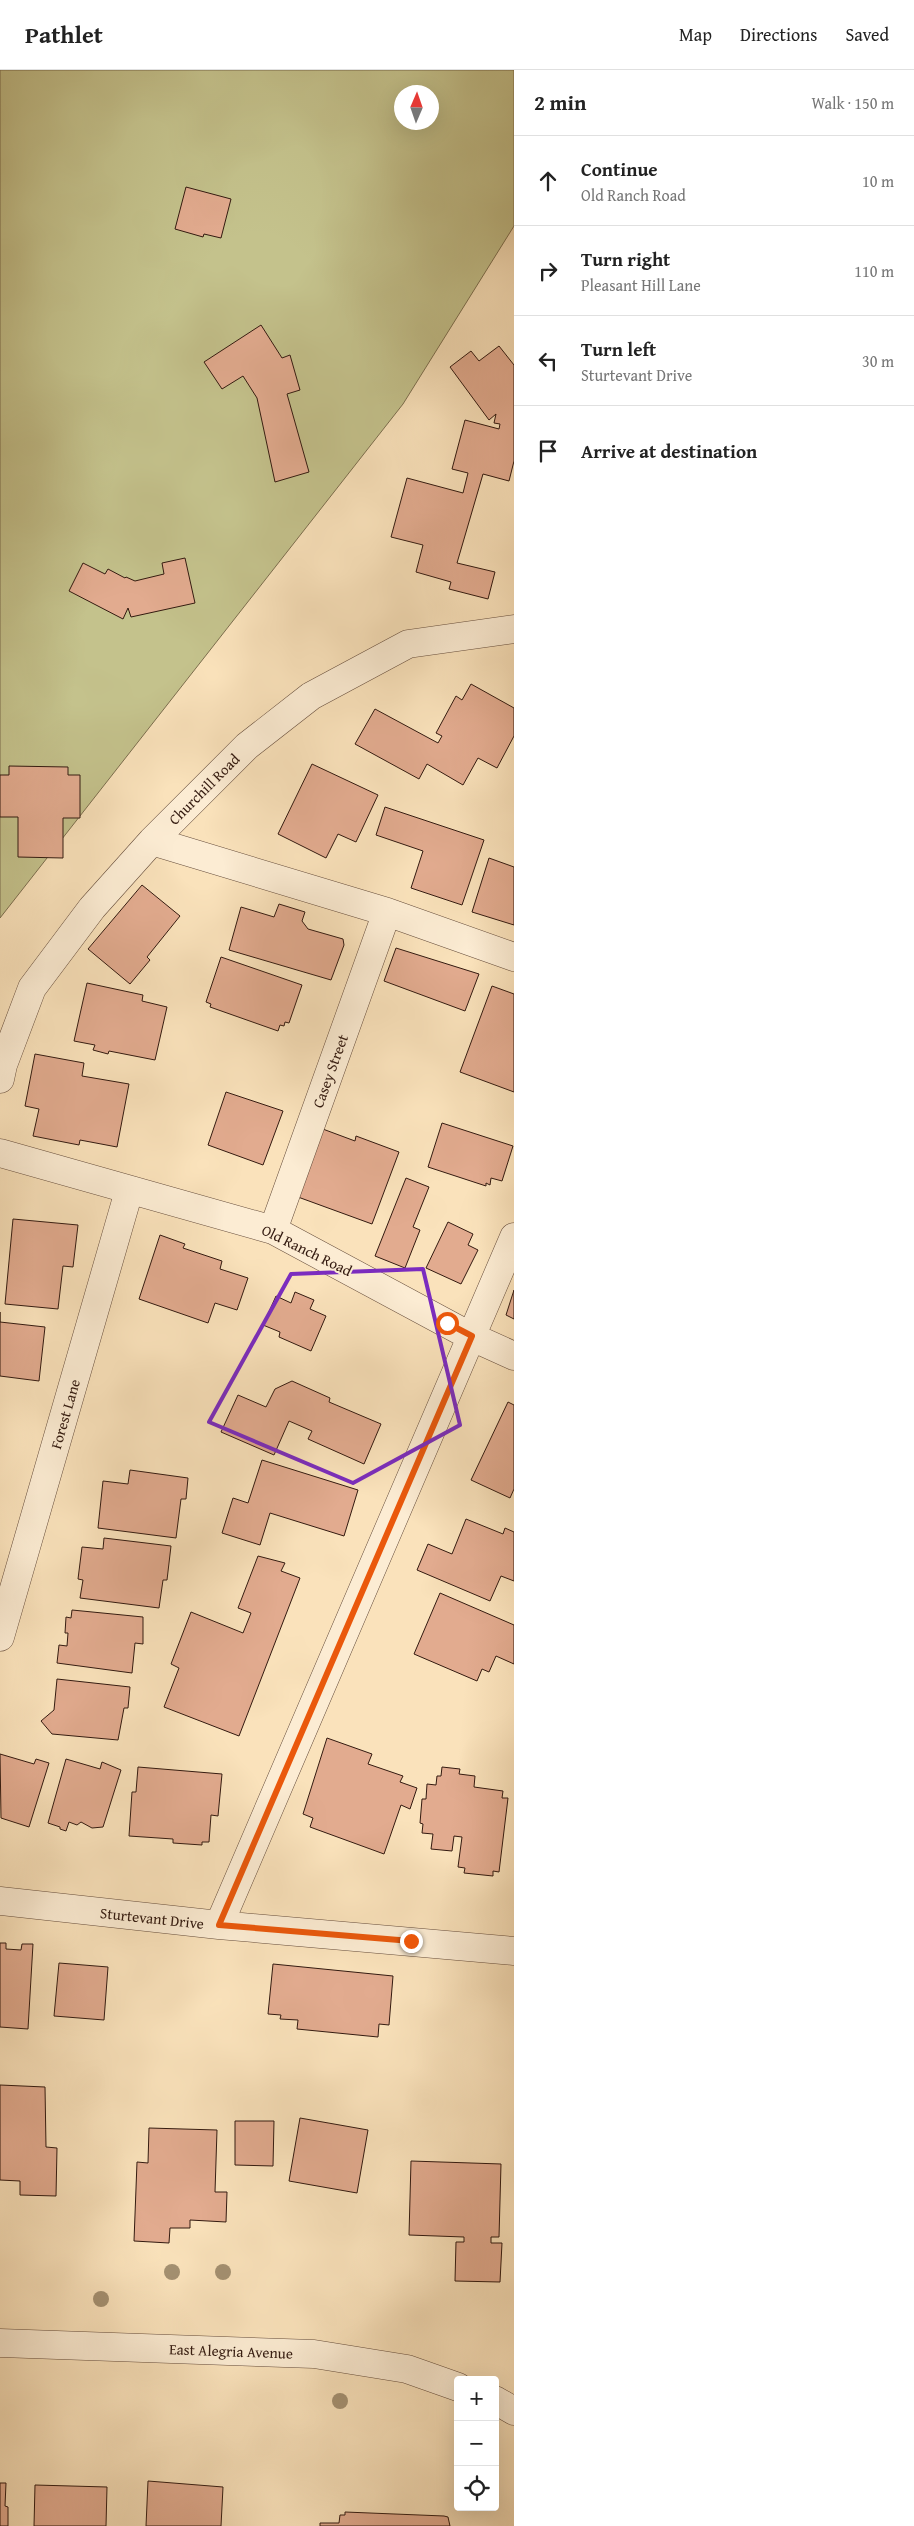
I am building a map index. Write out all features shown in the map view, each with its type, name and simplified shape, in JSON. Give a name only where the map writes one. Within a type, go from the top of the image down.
[{"type":"street","name":"Churchill Road","points":[[0,1079],[3,1065],[32,988],[92,908],[152,841],[247,746],[311,696],[408,644],[514,630]]},
{"type":"street","points":[[152,841],[387,912],[514,957]]},
{"type":"street","name":"Casey Street","points":[[273,1230],[387,912]]},
{"type":"street","name":"Old Ranch Road","points":[[0,1153],[129,1191],[273,1230],[472,1336],[514,1356]]},
{"type":"street","name":"Forest Lane","points":[[0,1637],[129,1191]]},
{"type":"street","points":[[219,1925],[514,1237]]},
{"type":"street","name":"Sturtevant Drive","points":[[0,1901],[219,1925],[514,1951]]},
{"type":"street","name":"East Alegria Avenue","points":[[0,2343],[314,2354],[407,2369],[454,2386]]},
{"type":"street","points":[[499,2402],[514,2411]]},
{"type":"highlighted area","points":[[423,1269],[460,1425],[353,1483],[209,1422],[291,1274]]},
{"type":"shaded area","points":[[0,70],[514,70],[514,226],[403,404],[0,918]]},
{"type":"building","points":[[186,187],[231,199],[221,238],[204,234],[203,237],[175,229]]},
{"type":"building","points":[[261,325],[282,358],[290,355],[300,390],[287,394],[309,472],[275,482],[257,398],[243,376],[222,389],[204,362]]},
{"type":"building","points":[[499,346],[514,365],[514,461],[509,481],[483,474],[457,563],[495,572],[488,599],[449,589],[451,582],[416,572],[423,545],[391,537],[407,478],[463,493],[468,473],[452,469],[465,420],[499,429],[500,424],[494,423],[496,414],[489,420],[450,367],[471,351],[479,361]]},
{"type":"building","points":[[185,558],[195,603],[131,617],[128,608],[123,619],[69,591],[83,563],[105,574],[108,569],[135,581],[164,574],[162,563]]},
{"type":"building","points":[[471,684],[514,708],[514,736],[497,768],[478,758],[463,785],[427,764],[419,779],[355,744],[375,709],[438,743],[442,736],[436,733],[456,696],[462,700]]},
{"type":"building","points":[[312,764],[378,795],[356,842],[338,834],[326,858],[278,834]]},
{"type":"building","points":[[9,766],[68,767],[68,775],[80,775],[80,818],[63,818],[63,858],[18,857],[18,817],[0,817],[0,775],[9,775]]},
{"type":"building","points":[[385,807],[484,840],[462,905],[411,888],[423,851],[376,835]]},
{"type":"building","points":[[489,858],[514,867],[514,925],[472,912]]},
{"type":"building","points":[[142,885],[180,916],[147,957],[150,960],[130,984],[88,949]]},
{"type":"building","points":[[279,904],[305,912],[302,921],[308,929],[343,939],[344,945],[331,980],[229,950],[241,907],[274,917]]},
{"type":"building","points":[[396,948],[479,974],[465,1011],[384,981]]},
{"type":"building","points":[[221,957],[302,985],[289,1023],[285,1022],[284,1026],[280,1025],[278,1031],[210,1007],[211,1004],[206,1002]]},
{"type":"building","points":[[87,983],[143,995],[142,1001],[167,1007],[155,1060],[109,1051],[108,1054],[93,1050],[95,1045],[74,1041]]},
{"type":"building","points":[[492,986],[514,994],[514,1092],[460,1072]]},
{"type":"building","points":[[35,1054],[84,1063],[82,1076],[129,1084],[117,1147],[80,1140],[79,1145],[33,1136],[39,1109],[25,1106]]},
{"type":"building","points":[[226,1092],[283,1111],[263,1165],[208,1145]]},
{"type":"building","points":[[442,1123],[513,1146],[502,1181],[491,1178],[490,1185],[486,1183],[486,1186],[428,1167]]},
{"type":"building","points":[[312,1125],[355,1141],[356,1136],[399,1152],[372,1224],[287,1193]]},
{"type":"building","points":[[406,1178],[429,1187],[413,1227],[420,1230],[405,1268],[375,1256]]},
{"type":"building","points":[[13,1219],[78,1225],[73,1267],[63,1266],[58,1309],[5,1304]]},
{"type":"building","points":[[448,1222],[473,1234],[468,1245],[478,1250],[461,1284],[426,1268]]},
{"type":"building","points":[[160,1235],[185,1244],[183,1248],[222,1261],[220,1269],[248,1278],[237,1310],[215,1303],[208,1323],[139,1299]]},
{"type":"building","points":[[514,1290],[514,1319],[506,1315]]},
{"type":"building","points":[[295,1292],[314,1300],[310,1309],[326,1316],[311,1351],[279,1337],[280,1332],[263,1325],[276,1296],[291,1303]]},
{"type":"building","points":[[0,1322],[45,1327],[39,1381],[0,1376]]},
{"type":"building","points":[[292,1381],[330,1398],[329,1402],[381,1424],[364,1464],[308,1439],[312,1431],[289,1421],[274,1455],[221,1432],[238,1395],[266,1407],[275,1389]]},
{"type":"building","points":[[508,1402],[514,1405],[514,1489],[510,1498],[471,1480]]},
{"type":"building","points":[[262,1460],[358,1490],[344,1536],[270,1513],[260,1545],[222,1533],[233,1498],[248,1503]]},
{"type":"building","points":[[130,1470],[188,1478],[186,1499],[181,1499],[176,1538],[98,1528],[103,1481],[128,1484]]},
{"type":"building","points":[[466,1519],[503,1534],[505,1528],[514,1532],[514,1581],[501,1576],[490,1601],[417,1570],[428,1544],[452,1554]]},
{"type":"building","points":[[104,1538],[171,1546],[167,1580],[163,1580],[159,1608],[80,1598],[83,1580],[78,1579],[82,1547],[103,1549]]},
{"type":"building","points":[[258,1556],[285,1563],[281,1571],[300,1578],[239,1736],[164,1707],[179,1668],[171,1664],[191,1612],[243,1633],[251,1613],[238,1608]]},
{"type":"building","points":[[440,1593],[514,1625],[514,1664],[496,1656],[489,1672],[482,1669],[477,1681],[414,1654]]},
{"type":"building","points":[[72,1610],[143,1617],[143,1644],[135,1643],[132,1673],[57,1663],[59,1645],[67,1646],[68,1633],[65,1633],[66,1617],[71,1618]]},
{"type":"building","points":[[57,1679],[130,1687],[128,1708],[124,1708],[118,1740],[52,1734],[41,1721],[54,1710]]},
{"type":"building","points":[[327,1738],[372,1754],[368,1764],[403,1776],[400,1782],[417,1788],[410,1809],[401,1805],[384,1854],[310,1827],[313,1818],[303,1814]]},
{"type":"building","points":[[0,1754],[34,1764],[36,1759],[49,1763],[29,1827],[1,1818]]},
{"type":"building","points":[[66,1759],[100,1769],[102,1762],[121,1770],[103,1827],[92,1828],[81,1822],[77,1825],[69,1822],[66,1831],[48,1823]]},
{"type":"building","points":[[138,1767],[222,1774],[218,1816],[211,1815],[209,1842],[202,1842],[202,1845],[173,1843],[173,1839],[129,1836],[132,1792],[136,1792]]},
{"type":"building","points":[[442,1767],[460,1769],[459,1774],[475,1776],[474,1787],[503,1791],[502,1798],[508,1798],[499,1872],[493,1871],[493,1876],[464,1873],[465,1868],[458,1867],[462,1837],[454,1836],[452,1851],[431,1849],[433,1834],[422,1833],[423,1824],[420,1823],[422,1799],[426,1799],[427,1784],[436,1785],[437,1776],[441,1776]]},
{"type":"building","points":[[0,1943],[6,1943],[6,1949],[21,1950],[22,1944],[33,1944],[28,2029],[0,2027]]},
{"type":"building","points":[[59,1963],[108,1967],[104,2020],[54,2016]]},
{"type":"building","points":[[273,1964],[393,1976],[389,2025],[379,2024],[378,2037],[297,2029],[298,2020],[280,2019],[281,2015],[268,2014]]},
{"type":"building","points":[[0,2085],[45,2087],[46,2147],[57,2148],[56,2196],[20,2195],[20,2181],[0,2180]]},
{"type":"building","points":[[300,2118],[368,2130],[357,2193],[289,2181]]},
{"type":"building","points":[[235,2121],[274,2121],[273,2166],[235,2165]]},
{"type":"building","points":[[149,2128],[217,2130],[215,2192],[227,2192],[226,2222],[190,2220],[190,2228],[170,2228],[169,2243],[134,2241],[137,2162],[148,2163]]},
{"type":"building","points":[[411,2161],[501,2164],[499,2237],[491,2237],[491,2243],[502,2243],[500,2282],[455,2281],[456,2242],[464,2242],[464,2237],[409,2235]]},
{"type":"building","points":[[148,2481],[223,2487],[221,2526],[146,2526]]},
{"type":"building","points":[[0,2483],[6,2483],[5,2506],[8,2507],[8,2526],[0,2526]]},
{"type":"building","points":[[35,2485],[107,2487],[106,2526],[34,2526]]},
{"type":"building","points":[[345,2512],[444,2516],[448,2517],[450,2526],[320,2526],[320,2523],[339,2523],[340,2515],[345,2515]]},
{"type":"route","points":[[411,1941],[219,1925],[472,1336],[447,1323]]}]
